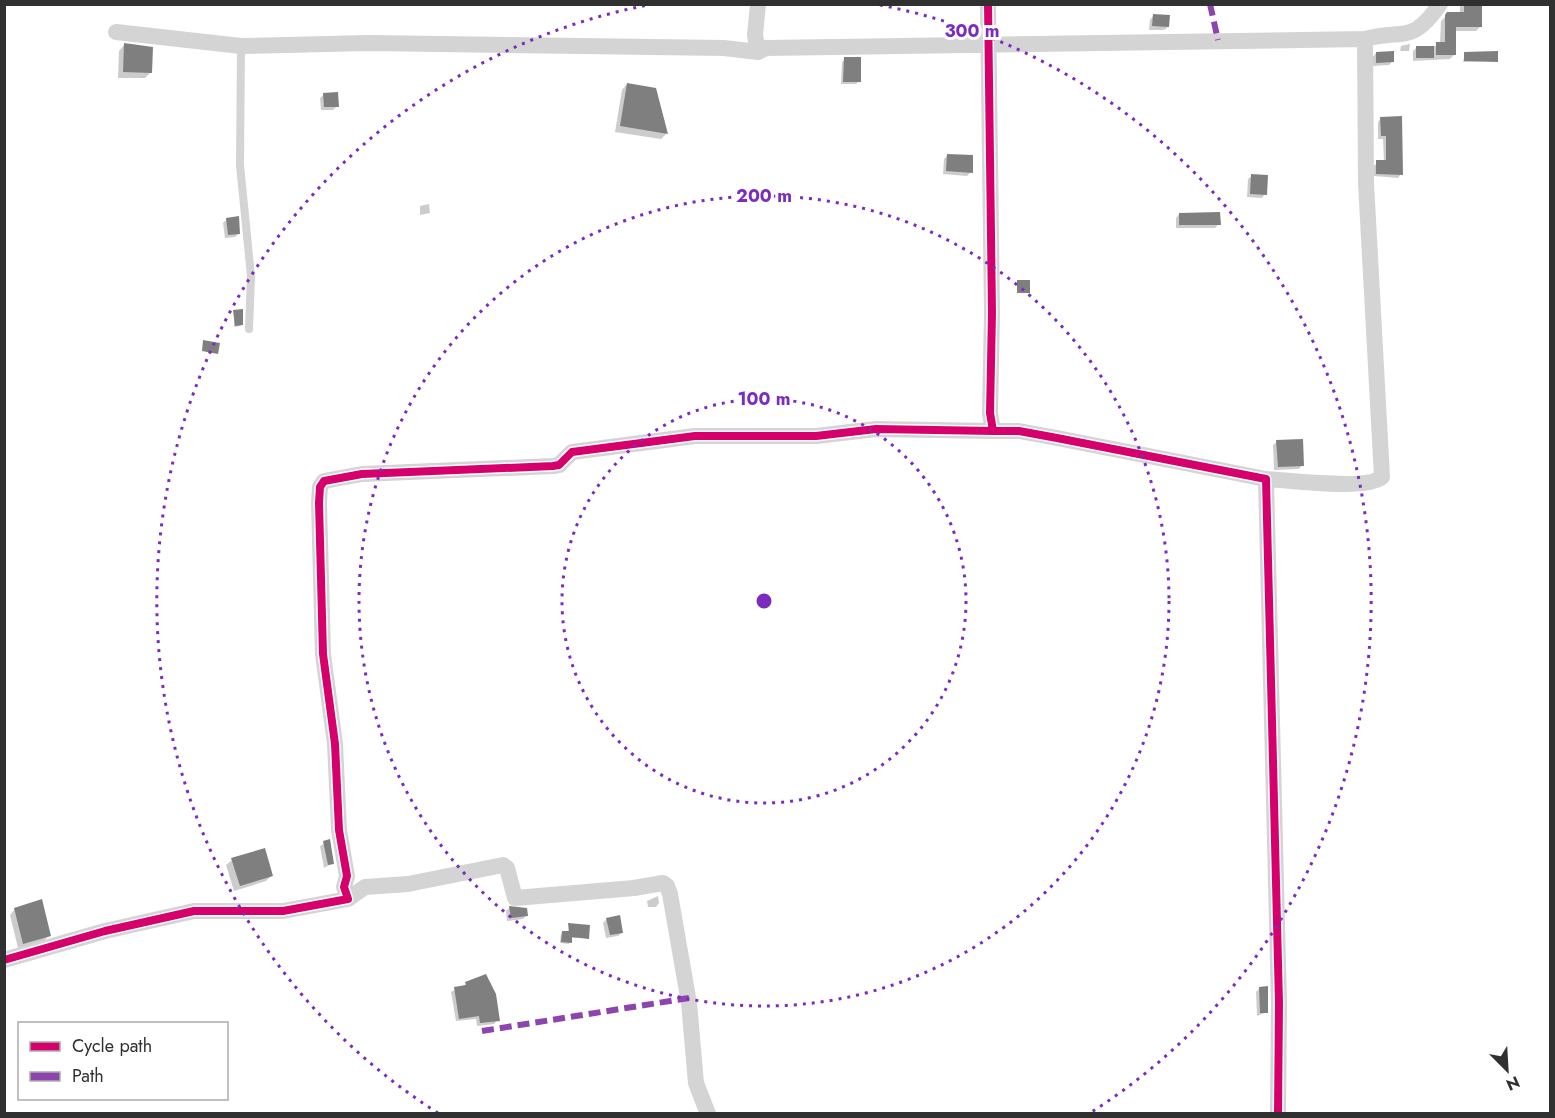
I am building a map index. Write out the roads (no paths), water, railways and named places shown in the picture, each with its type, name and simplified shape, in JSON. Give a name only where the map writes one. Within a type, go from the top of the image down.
[{"type":"street","points":[[758,4],[755,35],[758,52]]},
{"type":"street","points":[[988,4],[992,313],[990,412],[993,431]]},
{"type":"street","points":[[116,32],[241,46],[426,43],[724,48],[758,52],[766,48],[1365,39],[1415,31],[1424,25],[1440,4]]},
{"type":"street","points":[[348,899],[344,887],[347,876],[339,830],[335,744],[323,654],[319,503],[320,487],[324,481],[363,474],[553,466],[559,465],[572,452],[695,436],[816,435],[876,429],[1019,431],[1266,479],[1353,483],[1371,482],[1382,477],[1366,183],[1365,39]]},
{"type":"street","points":[[1266,479],[1279,1003],[1278,1113]]},
{"type":"street","points":[[4,960],[105,931],[194,911],[283,911],[348,899],[365,887],[408,884],[503,865],[507,868],[515,898],[634,888],[663,883],[670,894],[682,958],[689,1003],[696,1083],[708,1113]]},
{"type":"lane","points":[[241,46],[240,165],[251,276],[249,329]]}]
